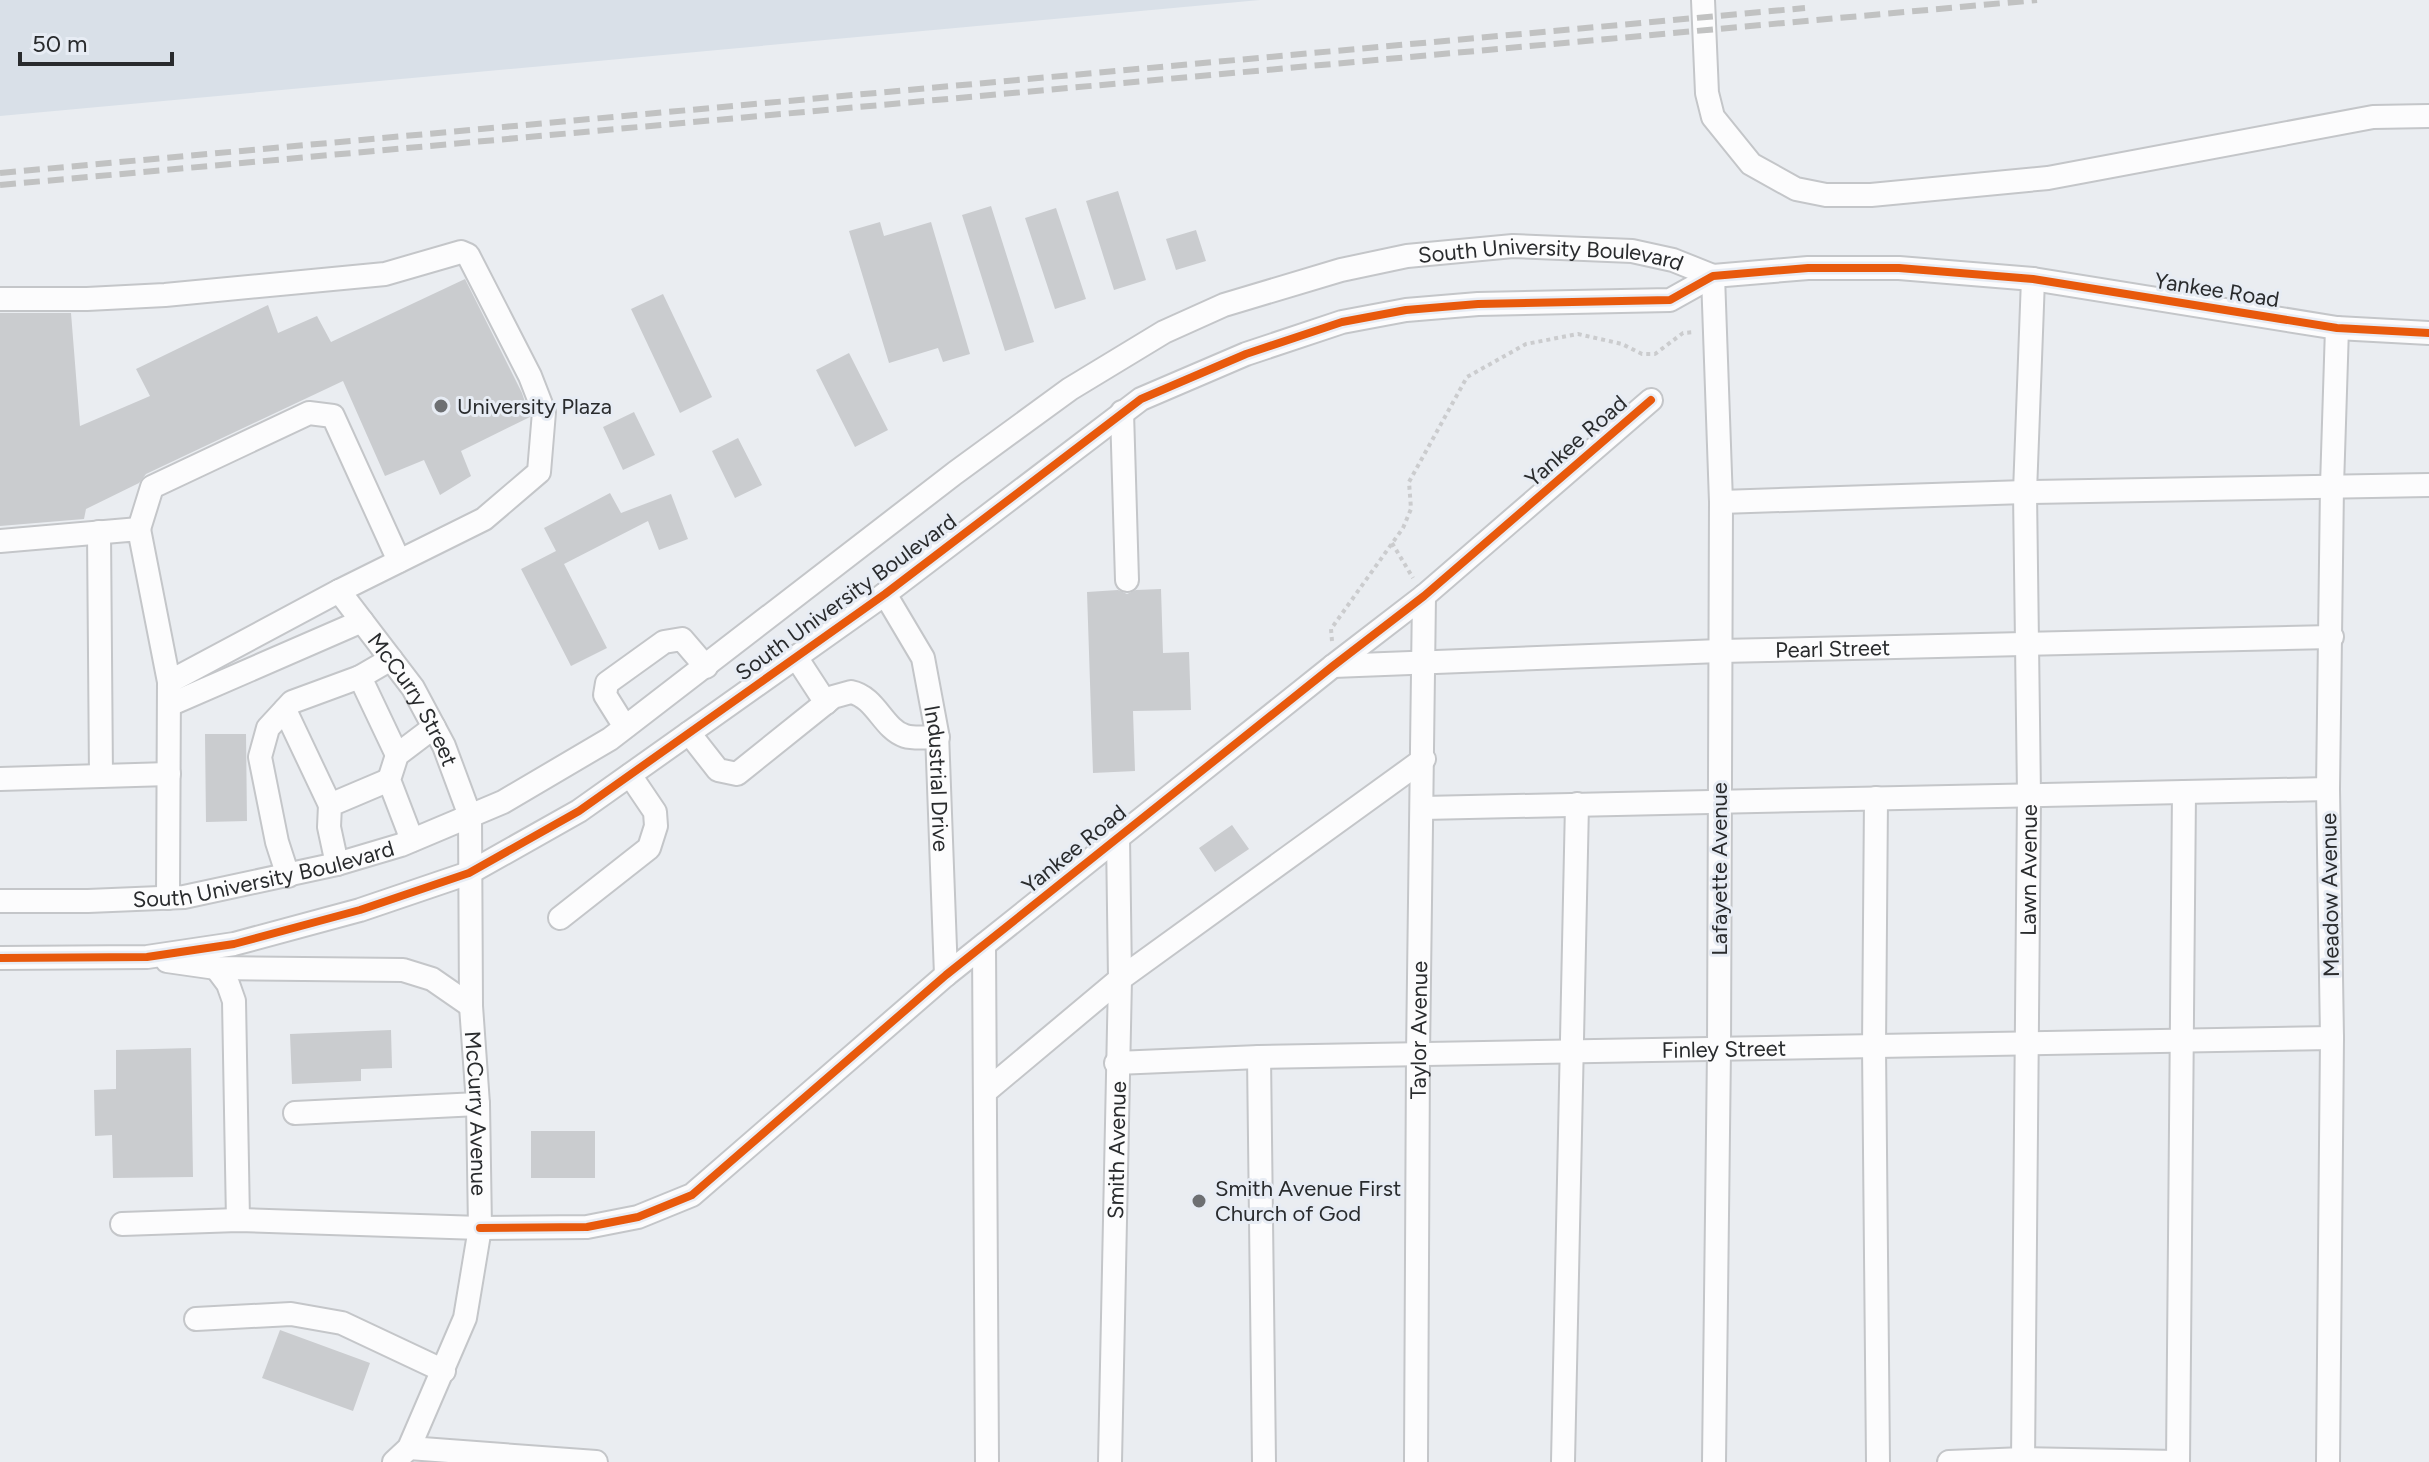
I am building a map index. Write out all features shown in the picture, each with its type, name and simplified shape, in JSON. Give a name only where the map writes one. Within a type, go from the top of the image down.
[{"type":"street","points":[[1703,0],[1707,93],[1713,117],[1751,164],[1796,189],[1826,195],[1871,195],[2048,178],[2373,117],[2429,116]]},
{"type":"street","name":"South University Boulevard","points":[[0,901],[184,897],[337,864],[412,840],[503,802],[571,764],[625,727],[955,473],[1070,389],[1164,332],[1224,305],[1291,284],[1381,262],[1499,247],[1632,251],[1673,260],[1713,276]]},
{"type":"street","points":[[0,299],[87,299],[385,274],[461,252],[468,255],[530,376],[544,412],[539,472],[484,519],[339,591],[169,693]]},
{"type":"street","name":"Yankee Road","points":[[1713,276],[1808,268],[1899,268],[2033,279],[2337,328],[2429,333]]},
{"type":"street","name":"Lafayette Avenue","points":[[1713,276],[1721,502],[1714,1462]]},
{"type":"street","name":"South University Boulevard","points":[[0,958],[147,957],[234,944],[360,910],[469,873],[579,811],[885,594],[1141,399],[1246,354],[1342,322],[1406,310],[1478,304],[1670,300],[1713,276]]},
{"type":"street","name":"Lawn Avenue","points":[[2024,1460],[2029,795],[2025,492],[2033,279]]},
{"type":"street","name":"Meadow Avenue","points":[[2328,1462],[2332,1038],[2328,789],[2337,328]]},
{"type":"street","name":"Yankee Road","points":[[122,1224],[238,1220],[480,1228],[587,1227],[638,1217],[692,1195],[946,975],[1424,596],[1651,400]]},
{"type":"street","points":[[1122,412],[1127,580]]},
{"type":"street","points":[[168,898],[169,693],[139,529],[152,487],[309,413],[333,416],[399,561]]},
{"type":"street","points":[[1721,502],[2025,492],[2429,485]]},
{"type":"street","points":[[0,541],[139,529]]},
{"type":"street","points":[[99,532],[101,776]]},
{"type":"street","name":"McCurry Street","points":[[339,591],[413,688],[434,727],[470,816]]},
{"type":"street","name":"Industrial Drive","points":[[885,594],[923,658],[938,737],[946,975]]},
{"type":"street","name":"Taylor Avenue","points":[[1416,1462],[1424,596]]},
{"type":"street","points":[[169,693],[362,621]]},
{"type":"street","name":"Pearl Street","points":[[1333,666],[1720,651],[2332,637]]},
{"type":"street","points":[[625,727],[605,695],[607,683],[664,642],[682,639],[706,667]]},
{"type":"street","points":[[796,657],[826,703]]},
{"type":"street","points":[[288,876],[277,842],[260,757],[268,728],[292,702],[360,677],[391,659]]},
{"type":"street","points":[[360,677],[397,755]]},
{"type":"street","points":[[689,733],[718,770],[737,774],[839,694],[856,693],[868,700],[898,732],[909,737],[938,737]]},
{"type":"street","points":[[285,710],[330,805],[329,827],[337,864]]},
{"type":"street","points":[[412,840],[389,780],[397,755],[434,727]]},
{"type":"street","points":[[985,1092],[1120,979],[1424,759]]},
{"type":"street","points":[[0,779],[169,774]]},
{"type":"street","points":[[560,918],[649,848],[656,826],[655,812],[630,775]]},
{"type":"street","points":[[330,805],[389,780]]},
{"type":"street","points":[[1423,808],[2328,789]]},
{"type":"street","points":[[1949,1462],[2177,1462],[2184,792]]},
{"type":"street","points":[[1876,798],[1874,1047],[1878,1462]]},
{"type":"street","points":[[1563,1462],[1577,804]]},
{"type":"street","name":"McCurry Avenue","points":[[401,1455],[444,1371],[465,1318],[480,1228],[478,1104],[471,1006],[470,816]]},
{"type":"street","name":"Smith Avenue","points":[[1110,1462],[1120,979],[1118,837]]},
{"type":"street","points":[[984,945],[987,1462]]},
{"type":"street","points":[[147,957],[216,968],[403,970],[432,979],[471,1006]]},
{"type":"street","points":[[216,968],[228,984],[234,1001],[238,1220]]},
{"type":"street","name":"Finley Street","points":[[1116,1063],[1259,1057],[2332,1038]]},
{"type":"street","points":[[1259,1057],[1264,1462]]},
{"type":"street","points":[[295,1113],[478,1104]]},
{"type":"street","points":[[196,1319],[291,1314],[342,1323],[444,1371]]},
{"type":"street","points":[[401,1455],[596,1462]]},
{"type":"path","points":[[1333,666],[1331,629],[1392,543],[1411,509],[1409,482],[1467,377],[1526,344],[1578,334],[1622,344],[1642,354],[1655,354],[1683,333],[1714,332]]},
{"type":"path","points":[[1392,543],[1424,596]]},
{"type":"shaded area","points":[[0,0],[1260,0],[0,116]]},
{"type":"building","points":[[1118,191],[1146,280],[1114,290],[1086,201]]},
{"type":"building","points":[[991,206],[1034,342],[1005,351],[962,215]]},
{"type":"building","points":[[1056,208],[1086,299],[1055,309],[1025,218]]},
{"type":"building","points":[[880,222],[884,236],[931,222],[970,354],[943,362],[938,348],[889,363],[849,231]]},
{"type":"building","points":[[1196,230],[1206,261],[1176,270],[1166,239]]},
{"type":"building","name":"University Plaza","points":[[465,279],[522,393],[530,417],[461,451],[471,476],[440,495],[424,460],[385,476],[343,381],[146,474],[139,483],[86,509],[84,519],[0,526],[0,313],[71,313],[80,426],[150,396],[136,369],[268,305],[278,333],[317,316],[331,342]]},
{"type":"building","points":[[663,294],[712,397],[680,413],[631,309]]},
{"type":"building","points":[[849,353],[888,430],[855,447],[816,370]]},
{"type":"building","points":[[634,412],[655,455],[623,470],[603,427]]},
{"type":"building","points":[[738,438],[762,485],[735,498],[712,451]]},
{"type":"building","points":[[610,493],[621,513],[671,494],[688,539],[659,550],[648,521],[564,564],[607,648],[571,666],[521,569],[556,551],[544,528]]},
{"type":"building","points":[[1161,589],[1163,653],[1189,652],[1191,710],[1133,711],[1135,771],[1093,773],[1087,592],[1118,590],[1127,594],[1136,590]]},
{"type":"building","points":[[205,734],[246,734],[247,821],[206,822]]},
{"type":"building","points":[[1232,825],[1249,849],[1215,872],[1199,848]]},
{"type":"building","points":[[391,1030],[392,1068],[361,1069],[361,1081],[292,1084],[290,1034]]},
{"type":"building","points":[[191,1048],[193,1177],[113,1178],[112,1135],[95,1136],[94,1090],[116,1089],[116,1050]]},
{"type":"building","points":[[531,1131],[595,1131],[595,1178],[531,1178]]},
{"type":"building","points":[[280,1330],[370,1363],[353,1411],[262,1378]]},
{"type":"railway","points":[[0,185],[2037,0]]},
{"type":"railway","points":[[0,173],[1805,8]]},
{"type":"cycle path","points":[[0,958],[147,957],[234,944],[360,910],[469,873],[579,811],[885,594],[1141,399],[1246,354],[1342,322],[1406,310],[1478,304],[1670,300],[1713,276],[1808,268],[1899,268],[2033,279],[2337,328],[2429,333]]},
{"type":"cycle path","points":[[480,1228],[587,1227],[638,1217],[692,1195],[946,975],[1424,596],[1651,400]]},
{"type":"place","name":"University Plaza","points":[[441,406]]},
{"type":"place","name":"Smith Avenue First Church of God","points":[[1199,1201]]}]
